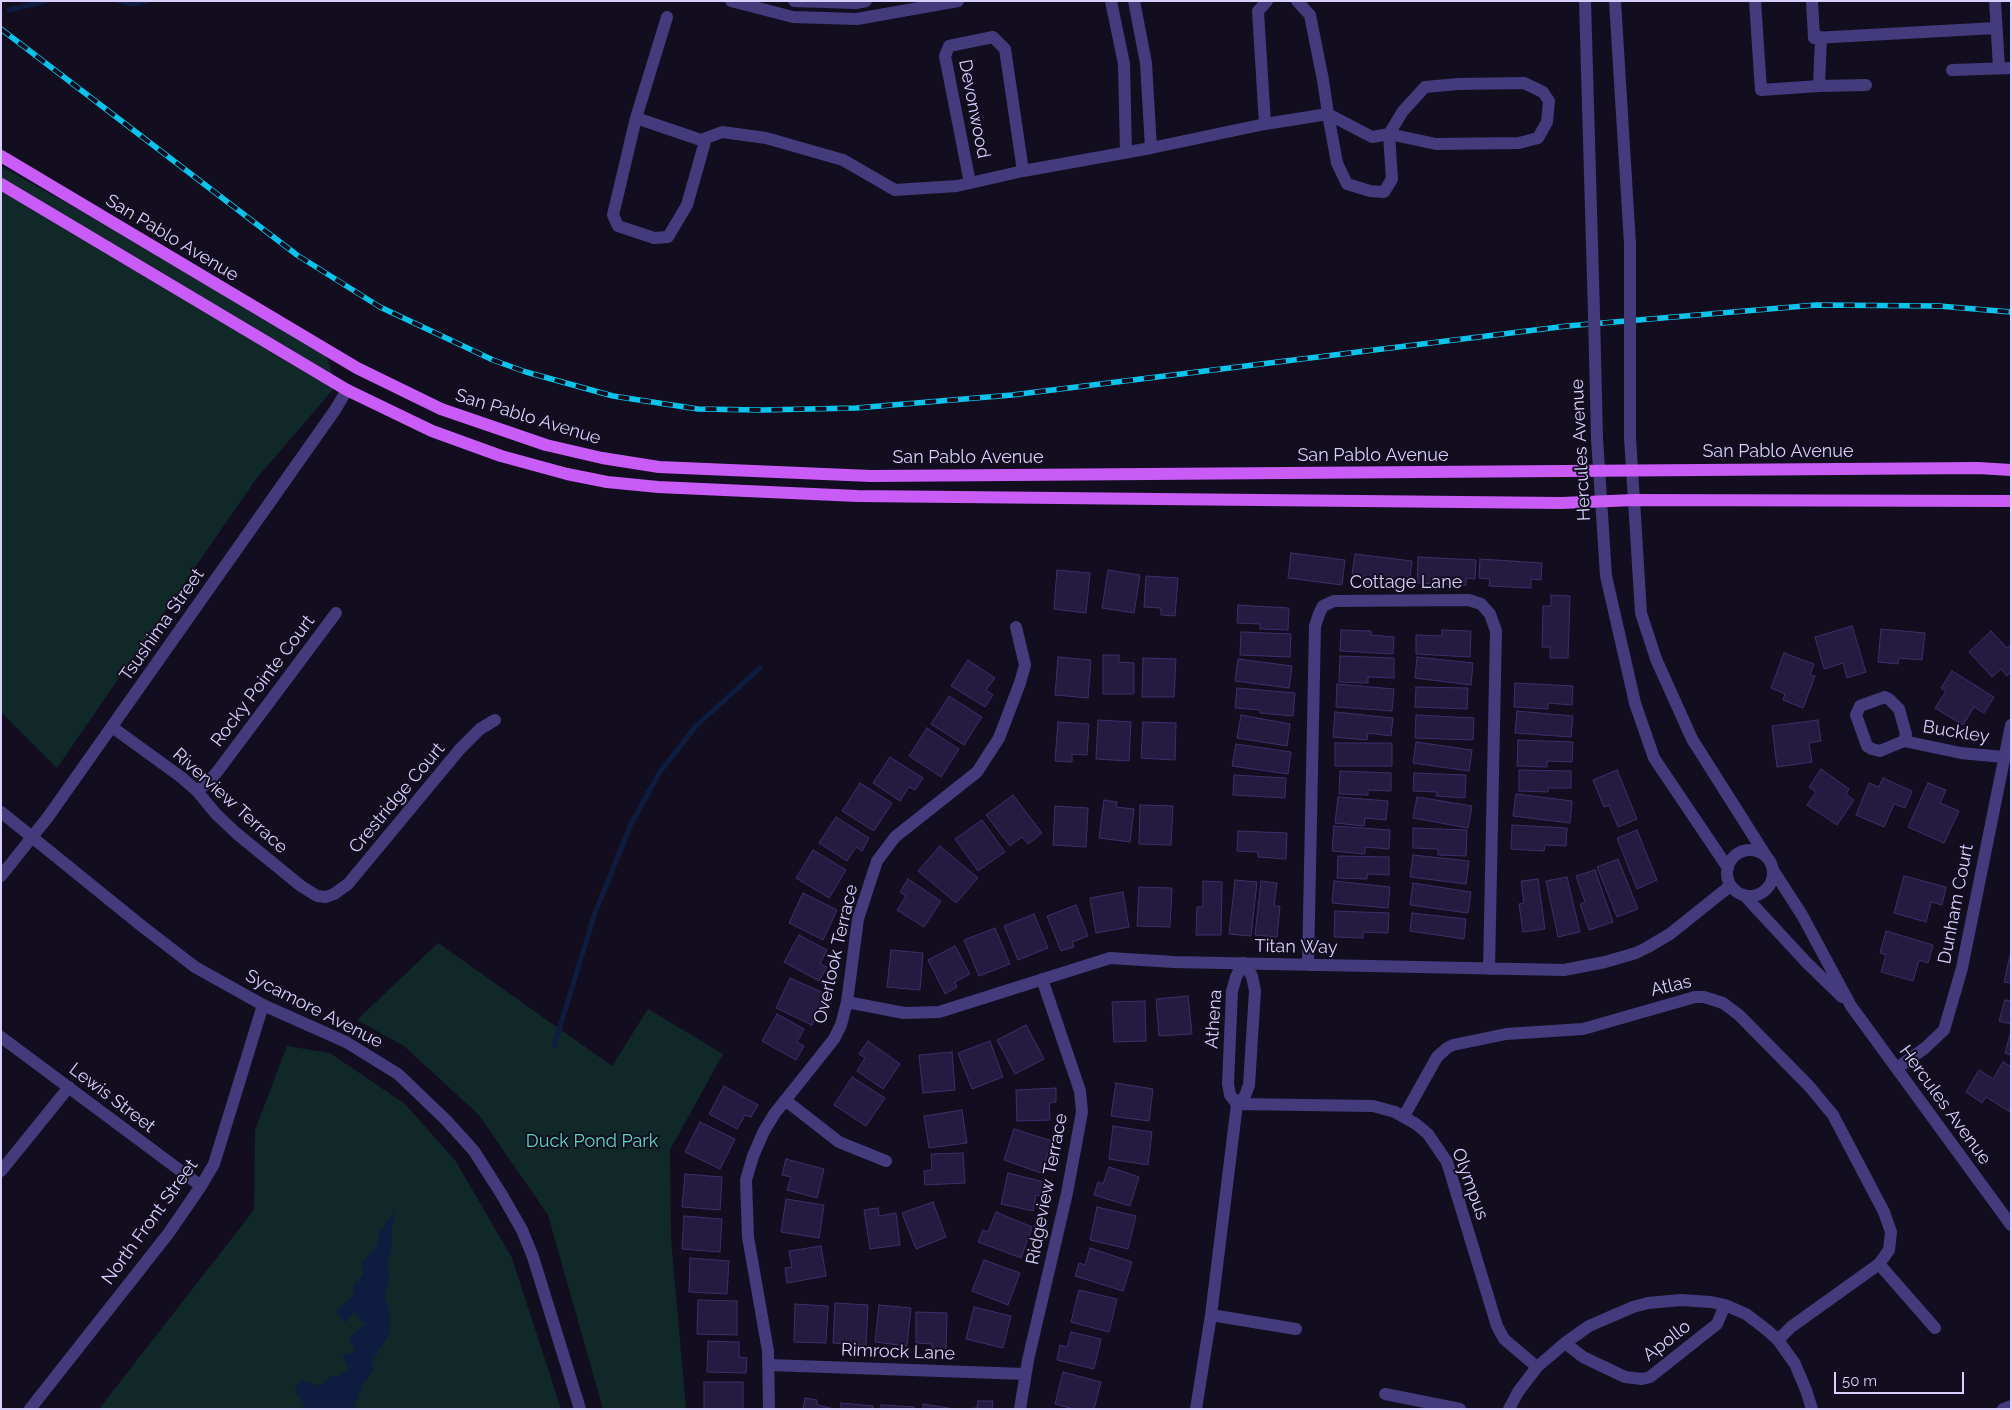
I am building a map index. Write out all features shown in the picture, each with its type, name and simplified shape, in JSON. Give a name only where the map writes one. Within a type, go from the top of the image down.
[{"type":"main road","name":"San Pablo Avenue","points":[[1,156],[357,368],[441,409],[546,445],[602,458],[659,467],[872,476],[1978,468],[2011,470]]},
{"type":"main road","points":[[1,184],[347,390],[432,431],[501,456],[567,474],[607,482],[650,486],[857,496],[1600,502],[1634,500],[2011,501]]},
{"type":"street","points":[[731,1],[792,17],[857,19],[958,1]]},
{"type":"street","points":[[794,1],[856,3],[866,1]]},
{"type":"street","points":[[1111,1],[1124,64],[1126,153]]},
{"type":"street","points":[[1134,1],[1146,63],[1151,148]]},
{"type":"street","points":[[1265,124],[1258,11],[1267,1]]},
{"type":"street","points":[[1297,1],[1310,15],[1328,114],[1337,163],[1347,184],[1370,191],[1384,192],[1392,180],[1389,134],[1403,111],[1425,87],[1458,84],[1524,83],[1544,92],[1549,101],[1547,122],[1538,138],[1519,143],[1436,144],[1389,134],[1372,137],[1328,114]]},
{"type":"street","points":[[1581,1],[1586,8]]},
{"type":"street","points":[[1614,1],[1630,244],[1630,437],[1641,613],[1656,659],[1692,739],[1766,856],[1773,870],[1769,885],[1765,891],[1759,894],[1744,895],[1730,886],[1727,875],[1731,860],[1743,851],[1751,850],[1766,856]]},
{"type":"street","points":[[1755,1],[1761,90],[1866,85]]},
{"type":"street","points":[[1812,1],[1814,38],[1996,28]]},
{"type":"street","points":[[1952,70],[2005,68],[1996,28],[1995,1]]},
{"type":"street","name":"Hercules Avenue","points":[[1586,8],[1597,438],[1606,576],[1635,703],[1654,758],[1728,868]]},
{"type":"street","points":[[668,17],[636,118],[613,215],[618,226],[654,238],[668,237],[687,205],[706,138]]},
{"type":"street","name":"Devonwood","points":[[970,183],[945,56],[949,46],[993,37],[1005,49],[1023,171]]},
{"type":"street","points":[[1818,86],[1821,37]]},
{"type":"street","name":"Devonwood","points":[[636,118],[701,140],[722,132],[766,138],[843,160],[895,190],[957,186],[1023,171],[1126,153],[1265,124],[1328,114]]},
{"type":"street","name":"Tsushima Street","points":[[1,876],[33,838],[335,410],[347,390]]},
{"type":"street","name":"Cottage Lane","points":[[1308,965],[1315,626],[1319,614],[1323,606],[1334,601],[1469,600],[1481,604],[1486,609],[1490,614],[1496,631],[1489,969]]},
{"type":"street","name":"Rocky Pointe Court","points":[[197,791],[217,772],[336,613]]},
{"type":"street","name":"Overlook Terrace","points":[[769,1409],[768,1351],[748,1237],[746,1180],[752,1156],[764,1131],[834,1039],[841,1025],[847,1002],[858,919],[877,861],[895,837],[977,772],[992,750],[1020,683],[1025,665],[1016,627]]},
{"type":"street","name":"Buckley","points":[[1904,741],[1906,734],[1899,708],[1890,699],[1885,697],[1860,706],[1856,715],[1867,746],[1872,749],[1880,751],[1904,741],[1961,753],[2003,757]]},
{"type":"street","name":"Crestridge Court","points":[[326,897],[348,884],[460,749],[480,729],[495,720]]},
{"type":"street","name":"Dunham Court","points":[[1897,1068],[1926,1048],[1944,1030],[1962,968],[2003,757],[2011,725]]},
{"type":"street","name":"Riverview Terrace","points":[[112,727],[156,758],[197,791],[216,814],[236,833],[301,886],[317,896],[326,897]]},
{"type":"street","name":"Sycamore Avenue","points":[[1,812],[195,967],[263,1005],[346,1042],[398,1074],[446,1120],[474,1151],[522,1230],[580,1409]]},
{"type":"street","name":"Hercules Avenue","points":[[1773,870],[1802,915],[1851,1006],[2011,1225]]},
{"type":"street","name":"Titan Way","points":[[847,1002],[904,1013],[940,1012],[1110,958],[1243,964],[1564,970],[1636,953],[1670,934],[1730,886]]},
{"type":"street","name":"Hercules Avenue","points":[[1744,895],[1807,963],[1851,1006]]},
{"type":"street","name":"Athena","points":[[1196,1409],[1211,1315],[1237,1104],[1245,1096],[1249,1085],[1255,991],[1252,976],[1243,964],[1236,976],[1232,991],[1228,1084],[1230,1095],[1237,1104]]},
{"type":"street","name":"Ridgeview Terrace","points":[[1020,1409],[1026,1374],[1067,1193],[1082,1112],[1080,1091],[1042,979]]},
{"type":"street","name":"Atlas","points":[[1404,1116],[1438,1057],[1447,1048],[1518,1033],[1583,1029],[1685,999],[1704,997],[1723,1003],[1740,1015],[1809,1086],[1833,1115],[1889,1222],[1891,1241],[1885,1258],[1791,1327],[1778,1340]]},
{"type":"street","name":"North Front Street","points":[[30,1409],[168,1234],[214,1164],[263,1005]]},
{"type":"street","name":"Lewis Street","points":[[1,1037],[201,1186]]},
{"type":"street","points":[[1,1171],[69,1087]]},
{"type":"street","points":[[786,1100],[839,1142],[886,1161]]},
{"type":"street","name":"Olympus","points":[[1237,1104],[1362,1104],[1384,1108],[1404,1116],[1428,1134],[1447,1162],[1497,1326],[1504,1339],[1537,1367]]},
{"type":"street","points":[[1879,1264],[1935,1328]]},
{"type":"street","name":"Apollo","points":[[1509,1409],[1518,1392],[1537,1367],[1565,1343],[1604,1318],[1648,1303],[1696,1300],[1725,1305],[1755,1320],[1778,1340],[1795,1364],[1812,1409]]},
{"type":"street","name":"Apollo","points":[[1565,1343],[1583,1357],[1625,1377],[1642,1379],[1650,1377],[1717,1324],[1725,1305]]},
{"type":"street","points":[[1211,1315],[1296,1329]]},
{"type":"street","name":"Rimrock Lane","points":[[769,1365],[1026,1374]]},
{"type":"street","points":[[1385,1394],[1460,1409]]},
{"type":"street","points":[[2003,1409],[2011,1406]]},
{"type":"green space","points":[[1,166],[324,348],[336,386],[256,479],[57,768],[1,712]]},
{"type":"green space","name":"Duck Pond Park","points":[[438,943],[612,1066],[648,1009],[723,1054],[670,1150],[671,1239],[686,1409],[603,1409],[548,1215],[479,1115],[404,1046],[357,1020]]},
{"type":"green space","points":[[287,1046],[330,1053],[405,1104],[455,1160],[512,1258],[561,1409],[99,1409],[254,1210],[255,1130]]},
{"type":"water","points":[[395,1211],[391,1232],[392,1248],[388,1258],[389,1282],[384,1297],[390,1311],[390,1332],[372,1362],[373,1371],[362,1386],[354,1409],[302,1409],[305,1406],[295,1391],[300,1380],[320,1386],[331,1376],[339,1376],[349,1369],[342,1356],[355,1351],[348,1338],[366,1324],[353,1312],[345,1323],[335,1311],[353,1296],[354,1284],[363,1275],[362,1262],[377,1245],[380,1233]]},
{"type":"building","points":[[1291,553],[1345,560],[1342,585],[1288,578]]},
{"type":"building","points":[[1355,554],[1412,561],[1410,577],[1403,576],[1401,587],[1362,582],[1363,576],[1352,574]]},
{"type":"building","points":[[1418,557],[1476,560],[1475,579],[1466,578],[1466,585],[1417,583]]},
{"type":"building","points":[[1480,559],[1542,563],[1541,580],[1531,579],[1531,588],[1489,586],[1490,579],[1479,578]]},
{"type":"building","points":[[1057,570],[1090,573],[1086,613],[1054,609]]},
{"type":"building","points":[[1108,570],[1140,575],[1134,613],[1102,608]]},
{"type":"building","points":[[1146,576],[1178,578],[1175,616],[1161,615],[1161,608],[1144,607]]},
{"type":"building","points":[[1551,595],[1570,596],[1568,658],[1550,658],[1550,647],[1542,647],[1543,606],[1551,606]]},
{"type":"building","points":[[1238,605],[1289,608],[1288,630],[1260,629],[1260,624],[1237,623]]},
{"type":"building","points":[[1852,626],[1866,672],[1847,678],[1843,663],[1824,669],[1815,637]]},
{"type":"building","points":[[1881,629],[1925,633],[1922,660],[1899,658],[1898,664],[1878,662]]},
{"type":"building","points":[[1341,630],[1371,631],[1371,635],[1394,637],[1393,654],[1340,651]]},
{"type":"building","points":[[1442,630],[1471,631],[1470,657],[1416,654],[1416,635],[1442,636]]},
{"type":"building","points":[[1991,631],[2007,648],[2011,645],[2011,672],[2007,676],[2001,669],[1992,677],[1969,652]]},
{"type":"building","points":[[1241,632],[1291,634],[1290,657],[1240,655]]},
{"type":"building","points":[[1784,653],[1814,664],[1810,675],[1815,676],[1803,708],[1783,700],[1785,694],[1771,688]]},
{"type":"building","points":[[1103,655],[1119,655],[1119,662],[1134,663],[1134,694],[1103,694]]},
{"type":"building","points":[[1340,656],[1394,658],[1394,678],[1368,677],[1368,683],[1339,682]]},
{"type":"building","points":[[1058,657],[1091,660],[1088,698],[1055,695]]},
{"type":"building","points":[[1417,657],[1473,663],[1471,685],[1415,678]]},
{"type":"building","points":[[1143,658],[1176,659],[1174,697],[1142,697]]},
{"type":"building","points":[[1238,659],[1292,666],[1289,688],[1235,681]]},
{"type":"building","points":[[968,660],[995,678],[986,690],[993,695],[985,707],[951,686]]},
{"type":"building","points":[[1952,671],[1994,697],[1984,713],[1974,707],[1963,725],[1935,708],[1946,691],[1941,688]]},
{"type":"building","points":[[1515,683],[1573,686],[1572,705],[1548,703],[1548,709],[1514,707]]},
{"type":"building","points":[[1337,684],[1394,689],[1392,711],[1336,707]]},
{"type":"building","points":[[1416,687],[1468,688],[1467,709],[1415,707]]},
{"type":"building","points":[[1237,688],[1295,693],[1293,716],[1260,713],[1260,710],[1235,708]]},
{"type":"building","points":[[949,696],[982,717],[964,745],[931,724]]},
{"type":"building","points":[[1517,711],[1573,716],[1571,737],[1515,733]]},
{"type":"building","points":[[1335,712],[1393,718],[1391,736],[1368,733],[1367,740],[1333,737]]},
{"type":"building","points":[[1241,715],[1290,724],[1287,746],[1237,738]]},
{"type":"building","points":[[1416,715],[1474,718],[1473,740],[1415,738]]},
{"type":"building","points":[[1098,720],[1131,722],[1129,761],[1096,759]]},
{"type":"building","points":[[1818,720],[1821,741],[1809,743],[1812,762],[1777,767],[1772,726]]},
{"type":"building","points":[[1058,722],[1089,724],[1087,755],[1072,754],[1072,762],[1055,761]]},
{"type":"building","points":[[1143,722],[1176,723],[1175,760],[1141,758]]},
{"type":"building","points":[[927,728],[959,749],[941,777],[909,756]]},
{"type":"building","points":[[1518,740],[1573,742],[1572,762],[1547,761],[1547,767],[1517,766]]},
{"type":"building","points":[[1416,742],[1472,750],[1469,771],[1413,763]]},
{"type":"building","points":[[1335,743],[1392,743],[1392,766],[1335,766]]},
{"type":"building","points":[[1236,744],[1291,752],[1288,774],[1232,766]]},
{"type":"building","points":[[890,757],[923,778],[915,790],[909,787],[900,801],[873,783]]},
{"type":"building","points":[[1821,769],[1849,789],[1846,794],[1854,800],[1837,825],[1807,805],[1816,792],[1809,787]]},
{"type":"building","points":[[1519,770],[1571,771],[1571,788],[1548,788],[1548,792],[1519,791]]},
{"type":"building","points":[[1617,770],[1637,819],[1618,827],[1609,805],[1604,807],[1593,780]]},
{"type":"building","points":[[1340,771],[1391,773],[1391,791],[1368,790],[1368,795],[1339,794]]},
{"type":"building","points":[[1414,773],[1466,775],[1465,798],[1436,796],[1437,792],[1413,791]]},
{"type":"building","points":[[1234,775],[1286,778],[1285,798],[1233,795]]},
{"type":"building","points":[[1883,778],[1912,791],[1905,808],[1894,804],[1884,827],[1856,815],[1869,783],[1879,787]]},
{"type":"building","points":[[860,783],[892,803],[874,831],[842,811]]},
{"type":"building","points":[[1928,783],[1946,790],[1940,803],[1959,811],[1944,843],[1908,827]]},
{"type":"building","points":[[1516,794],[1572,801],[1570,823],[1513,816]]},
{"type":"building","points":[[1013,795],[1042,833],[1028,844],[1022,837],[1010,846],[986,815]]},
{"type":"building","points":[[1338,797],[1388,801],[1386,820],[1365,818],[1364,826],[1335,823]]},
{"type":"building","points":[[1417,797],[1472,806],[1468,828],[1413,818]]},
{"type":"building","points":[[1104,800],[1117,802],[1116,807],[1134,809],[1130,842],[1099,838]]},
{"type":"building","points":[[1140,805],[1173,806],[1171,845],[1139,844]]},
{"type":"building","points":[[1055,806],[1088,808],[1086,847],[1053,845]]},
{"type":"building","points":[[836,817],[869,838],[862,851],[856,847],[847,861],[819,843]]},
{"type":"building","points":[[982,820],[1005,852],[978,871],[955,839]]},
{"type":"building","points":[[1512,825],[1567,828],[1566,846],[1545,845],[1544,851],[1511,849]]},
{"type":"building","points":[[1334,826],[1390,830],[1389,849],[1365,847],[1365,854],[1332,851]]},
{"type":"building","points":[[1413,828],[1467,830],[1466,856],[1438,855],[1438,849],[1413,848]]},
{"type":"building","points":[[1637,830],[1657,880],[1637,889],[1617,838]]},
{"type":"building","points":[[1238,831],[1287,833],[1286,859],[1258,857],[1258,852],[1237,851]]},
{"type":"building","points":[[940,846],[978,878],[956,903],[918,871]]},
{"type":"building","points":[[813,850],[846,870],[829,898],[796,878]]},
{"type":"building","points":[[1413,855],[1469,861],[1466,884],[1410,877]]},
{"type":"building","points":[[1338,856],[1389,857],[1389,875],[1367,874],[1367,879],[1337,878]]},
{"type":"building","points":[[1618,859],[1638,909],[1617,917],[1597,867]]},
{"type":"building","points":[[1595,870],[1613,922],[1589,930],[1580,904],[1585,902],[1576,876]]},
{"type":"building","points":[[1904,876],[1946,887],[1942,905],[1931,902],[1926,922],[1894,913]]},
{"type":"building","points":[[1567,877],[1580,932],[1558,937],[1546,881]]},
{"type":"building","points":[[908,879],[941,901],[924,927],[897,910],[906,896],[900,892]]},
{"type":"building","points":[[1538,879],[1545,929],[1523,932],[1519,904],[1524,903],[1521,881]]},
{"type":"building","points":[[1235,880],[1257,882],[1251,936],[1229,934]]},
{"type":"building","points":[[1203,881],[1222,882],[1221,935],[1196,935],[1197,907],[1203,907]]},
{"type":"building","points":[[1261,881],[1277,883],[1274,906],[1280,906],[1277,937],[1255,935]]},
{"type":"building","points":[[1334,881],[1390,887],[1388,908],[1332,903]]},
{"type":"building","points":[[1413,883],[1471,892],[1468,913],[1410,905]]},
{"type":"building","points":[[1139,887],[1172,888],[1170,927],[1137,926]]},
{"type":"building","points":[[1123,892],[1129,927],[1096,933],[1090,898]]},
{"type":"building","points":[[803,893],[837,910],[823,940],[789,923]]},
{"type":"building","points":[[1076,905],[1088,936],[1072,942],[1074,947],[1061,951],[1047,916]]},
{"type":"building","points":[[1335,911],[1389,913],[1388,933],[1363,932],[1363,938],[1334,937]]},
{"type":"building","points":[[1412,913],[1466,919],[1464,939],[1410,931]]},
{"type":"building","points":[[1034,914],[1048,948],[1018,960],[1004,926]]},
{"type":"building","points":[[995,928],[1010,964],[979,976],[964,940]]},
{"type":"building","points":[[1886,931],[1933,945],[1928,963],[1919,960],[1913,981],[1881,972],[1886,955],[1880,953]]},
{"type":"building","points":[[799,935],[827,950],[820,964],[827,967],[819,981],[784,962]]},
{"type":"building","points":[[955,946],[970,974],[955,982],[957,987],[945,994],[928,960]]},
{"type":"building","points":[[891,950],[923,953],[920,990],[887,987]]},
{"type":"building","points":[[2011,951],[2011,983],[2004,982]]},
{"type":"building","points":[[790,978],[826,994],[812,1025],[776,1008]]},
{"type":"building","points":[[1188,996],[1192,1034],[1159,1036],[1156,999]]},
{"type":"building","points":[[2005,1000],[2011,1001],[2011,1024],[1999,1021]]},
{"type":"building","points":[[1145,1001],[1146,1041],[1114,1042],[1112,1002]]},
{"type":"building","points":[[777,1014],[804,1029],[797,1042],[804,1046],[796,1060],[762,1041]]},
{"type":"building","points":[[1026,1025],[1044,1059],[1015,1074],[997,1040]]},
{"type":"building","points":[[2011,1031],[2011,1055],[2005,1053]]},
{"type":"building","points":[[868,1041],[900,1064],[883,1089],[857,1071],[865,1058],[859,1054]]},
{"type":"building","points":[[990,1041],[1003,1077],[972,1089],[958,1053]]},
{"type":"building","points":[[952,1052],[955,1090],[923,1093],[919,1055]]},
{"type":"building","points":[[2003,1062],[2011,1067],[2010,1112],[1986,1097],[1982,1103],[1966,1092],[1979,1070],[1993,1079]]},
{"type":"building","points":[[852,1077],[885,1098],[866,1126],[834,1105]]},
{"type":"building","points":[[1116,1083],[1153,1089],[1149,1121],[1111,1116]]},
{"type":"building","points":[[724,1086],[758,1105],[751,1117],[745,1115],[737,1129],[709,1114]]},
{"type":"building","points":[[1056,1088],[1056,1102],[1049,1103],[1050,1120],[1017,1121],[1016,1090]]},
{"type":"building","points":[[962,1110],[967,1143],[929,1148],[924,1116]]},
{"type":"building","points":[[700,1122],[735,1139],[720,1169],[685,1152]]},
{"type":"building","points":[[1113,1126],[1152,1132],[1148,1165],[1109,1159]]},
{"type":"building","points":[[1014,1129],[1052,1141],[1041,1173],[1004,1160]]},
{"type":"building","points":[[963,1153],[965,1183],[925,1185],[924,1171],[932,1170],[931,1154]]},
{"type":"building","points":[[786,1159],[824,1169],[817,1198],[787,1190],[791,1177],[782,1175]]},
{"type":"building","points":[[1109,1167],[1139,1177],[1130,1206],[1094,1195],[1098,1182],[1103,1184]]},
{"type":"building","points":[[1008,1173],[1048,1183],[1044,1197],[1036,1195],[1033,1211],[1001,1204]]},
{"type":"building","points":[[685,1174],[722,1177],[720,1210],[682,1207]]},
{"type":"building","points":[[786,1199],[824,1205],[819,1238],[781,1232]]},
{"type":"building","points":[[933,1202],[946,1237],[916,1249],[902,1213]]},
{"type":"building","points":[[1097,1207],[1136,1216],[1128,1249],[1090,1240]]},
{"type":"building","points":[[878,1208],[879,1216],[896,1213],[900,1245],[870,1249],[864,1210]]},
{"type":"building","points":[[996,1212],[1032,1227],[1021,1258],[978,1242],[983,1230],[988,1232]]},
{"type":"building","points":[[684,1216],[722,1219],[720,1252],[682,1249]]},
{"type":"building","points":[[821,1246],[826,1276],[787,1283],[785,1268],[792,1267],[789,1251]]},
{"type":"building","points":[[1090,1248],[1132,1262],[1123,1291],[1075,1276],[1079,1263],[1085,1265]]},
{"type":"building","points":[[690,1258],[729,1261],[727,1294],[689,1292]]},
{"type":"building","points":[[984,1260],[1020,1273],[1008,1305],[972,1291]]},
{"type":"building","points":[[1079,1290],[1117,1299],[1109,1332],[1071,1322]]},
{"type":"building","points":[[698,1300],[737,1301],[737,1335],[697,1334]]},
{"type":"building","points":[[835,1303],[868,1305],[866,1345],[833,1343]]},
{"type":"building","points":[[795,1304],[828,1306],[826,1343],[794,1342]]},
{"type":"building","points":[[879,1305],[911,1308],[907,1346],[875,1342]]},
{"type":"building","points":[[974,1307],[1011,1316],[1003,1348],[966,1339]]},
{"type":"building","points":[[916,1312],[947,1313],[946,1352],[932,1351],[932,1344],[916,1343]]},
{"type":"building","points":[[1071,1332],[1101,1339],[1094,1369],[1057,1360],[1060,1345],[1067,1347]]},
{"type":"building","points":[[708,1341],[739,1342],[739,1357],[747,1358],[746,1373],[707,1372]]},
{"type":"building","points":[[1063,1372],[1101,1382],[1094,1409],[1074,1409],[1055,1404]]},
{"type":"building","points":[[704,1382],[743,1382],[743,1409],[704,1409]]},
{"type":"building","points":[[805,1398],[817,1400],[817,1405],[835,1409],[803,1409]]},
{"type":"building","points":[[978,1401],[993,1401],[992,1409],[962,1409],[977,1408]]},
{"type":"building","points":[[841,1403],[873,1406],[873,1409],[841,1409]]},
{"type":"building","points":[[923,1404],[955,1409],[923,1409]]},
{"type":"building","points":[[881,1405],[914,1407],[914,1409],[881,1409]]},
{"type":"waterway","points":[[9,10],[46,1]]},
{"type":"waterway","points":[[119,1],[132,4],[147,1]]},
{"type":"waterway","points":[[554,1046],[595,913],[631,824],[660,772],[696,726],[760,668]]},
{"type":"railway","points":[[1,29],[297,255],[380,307],[493,360],[526,372],[613,396],[698,409],[856,408],[1012,395],[1567,326],[1816,305],[1939,306],[2011,312]]}]
